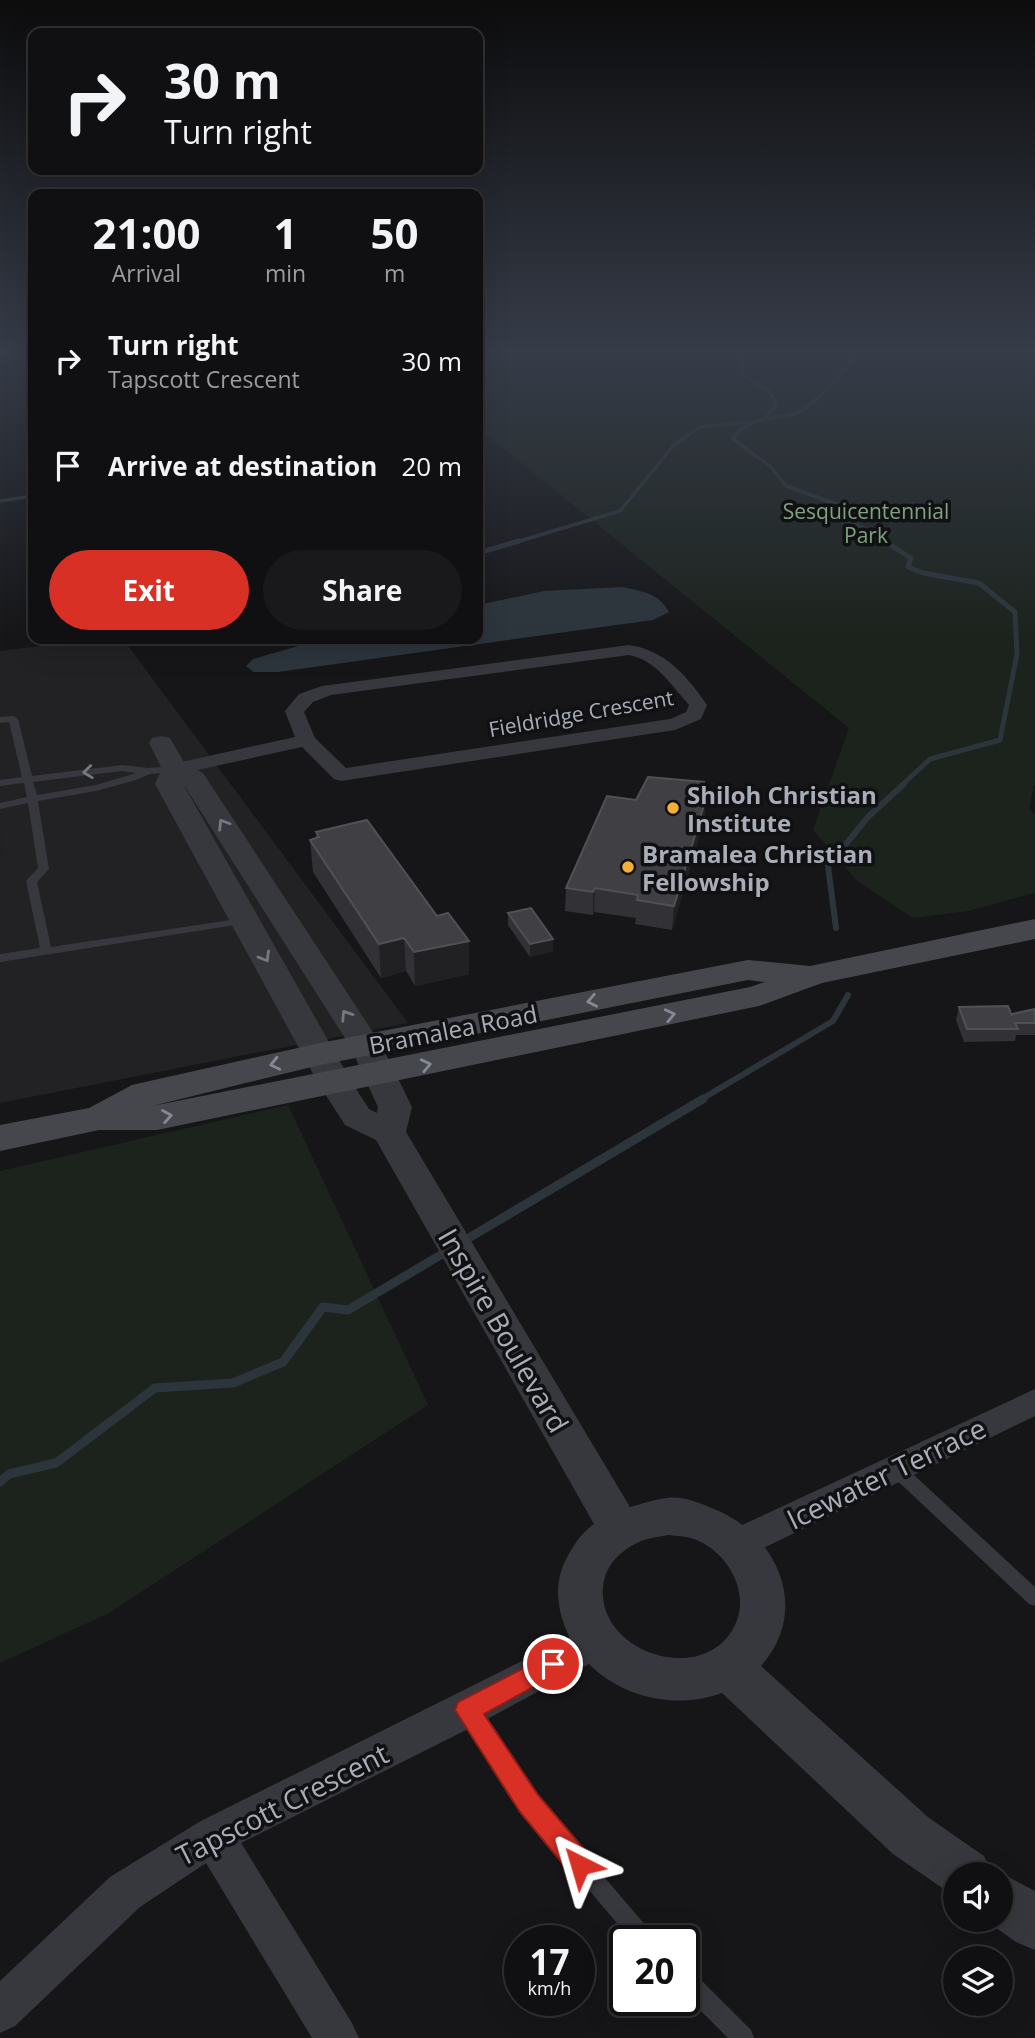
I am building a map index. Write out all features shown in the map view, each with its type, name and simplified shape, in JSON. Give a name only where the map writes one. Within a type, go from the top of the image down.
[{"type":"main road","name":"Bramalea Road","points":[[0,1138],[99,1118],[157,1118],[328,1069],[759,996],[813,975],[1035,929]]},
{"type":"street","name":"Fieldridge Crescent","points":[[629,650],[644,650],[654,656],[698,705],[694,715],[675,724],[341,775],[306,740],[294,711],[306,698],[328,691],[629,650]]},
{"type":"street","points":[[161,770],[306,740]]},
{"type":"street","points":[[161,743],[161,770],[168,784],[328,1069],[357,1117],[389,1132],[396,1107],[373,1060],[194,778],[161,770]]},
{"type":"street","name":"Inspire Boulevard","points":[[389,1132],[619,1527]]},
{"type":"street","name":"Icewater Terrace","points":[[737,1545],[1035,1402]]},
{"type":"street","points":[[668,1516],[693,1520],[717,1529],[737,1545],[752,1563],[762,1585],[764,1608],[759,1630],[747,1651],[728,1667],[707,1676],[683,1681],[658,1679],[634,1671],[613,1658],[596,1641],[580,1605],[579,1586],[583,1568],[592,1552],[604,1538],[619,1527],[642,1518],[668,1516]]},
{"type":"street","name":"Tapscott Crescent","points":[[0,2011],[125,1892],[214,1836],[467,1710],[596,1641]]},
{"type":"street","points":[[728,1667],[911,1836],[949,1862]]},
{"type":"street","points":[[214,1836],[337,2038]]},
{"type":"street","points":[[1013,1907],[1035,1923]]},
{"type":"lane","points":[[0,720],[13,719],[32,797],[44,869],[31,881],[46,950]]},
{"type":"lane","points":[[0,783],[122,768],[161,770]]},
{"type":"lane","points":[[0,806],[32,797],[123,783],[161,770]]},
{"type":"lane","points":[[0,958],[244,921]]},
{"type":"lane","points":[[895,1468],[1035,1598]]},
{"type":"lane","points":[[467,1710],[529,1804],[632,1925]]},
{"type":"lane","points":[[700,1995],[743,2038]]},
{"type":"shaded area","points":[[623,587],[655,597],[669,612],[653,620],[483,644],[483,604],[544,591]]},
{"type":"shaded area","points":[[54,644],[127,644],[408,1023],[0,1103],[0,651]]},
{"type":"shaded area","points":[[306,644],[480,644],[278,672],[254,672],[246,666],[253,659]]},
{"type":"green space","name":"Sesquicentennial Park","points":[[505,450],[1035,450],[1035,782],[1029,809],[1035,815],[1035,893],[968,911],[913,918],[856,880],[813,830],[849,728]]},
{"type":"green space","points":[[288,1105],[428,1405],[109,1613],[0,1663],[0,1171]]},
{"type":"building","name":"Bramalea Christian Fellowship","points":[[648,777],[704,782],[699,797],[706,798],[674,906],[637,900],[638,895],[595,888],[593,892],[566,888],[607,796],[636,800]]},
{"type":"building","points":[[367,820],[437,916],[448,913],[469,941],[414,952],[404,938],[379,944],[310,840],[319,837],[316,832]]},
{"type":"building","points":[[531,908],[553,939],[530,944],[508,913]]},
{"type":"building","points":[[1008,1006],[1012,1016],[1035,1009],[1035,1023],[1015,1023],[1018,1029],[967,1029],[959,1007]]},
{"type":"waterway","points":[[513,543],[620,511],[670,450]]},
{"type":"waterway","points":[[748,450],[771,467],[786,486],[839,505],[841,522],[860,526],[887,543]]},
{"type":"waterway","points":[[0,501],[28,497]]},
{"type":"waterway","points":[[483,552],[519,541]]},
{"type":"waterway","points":[[884,541],[911,558],[908,567],[923,573],[979,583],[1015,612],[1017,654],[1000,740],[930,759],[902,785]]},
{"type":"waterway","points":[[836,928],[828,866],[868,817],[904,784]]},
{"type":"waterway","points":[[700,1100],[833,1021],[848,995]]},
{"type":"waterway","points":[[462,1242],[703,1099]]},
{"type":"waterway","points":[[0,1482],[9,1474],[56,1463],[155,1388],[233,1383],[283,1362],[323,1307],[348,1310],[449,1250]]},
{"type":"place","name":"Shiloh Christian Institute","points":[[673,808]]},
{"type":"place","name":"Bramalea Christian Fellowship","points":[[628,867]]},
{"type":"route","points":[[553,1664],[467,1710],[529,1804],[580,1865]]}]
